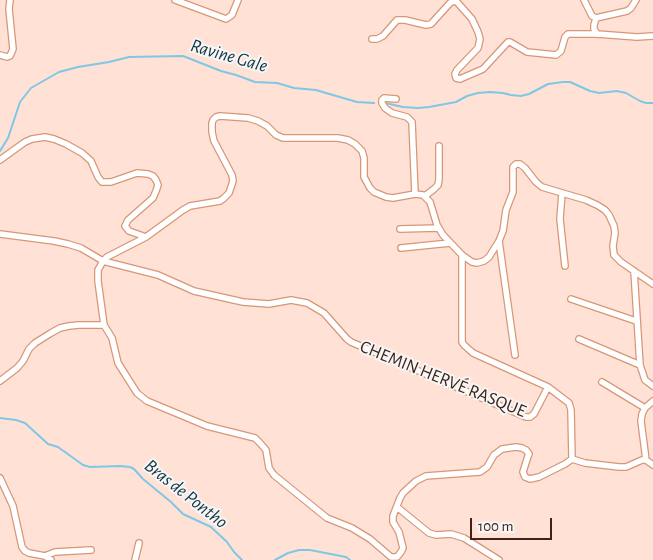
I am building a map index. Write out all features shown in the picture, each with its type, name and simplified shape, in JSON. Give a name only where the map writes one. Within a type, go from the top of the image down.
[{"type":"street","points":[[0,55],[10,56],[13,50],[9,10],[10,0]]},
{"type":"street","points":[[175,0],[226,20],[232,15],[238,0]]},
{"type":"street","points":[[584,0],[592,16],[596,18],[628,11],[636,0]]},
{"type":"street","points":[[372,39],[378,39],[383,36],[398,20],[430,24],[450,3],[456,2],[472,19],[480,39],[478,48],[455,74],[456,78],[460,79],[482,69],[508,42],[527,52],[556,55],[561,50],[565,37],[568,34],[653,36]]},
{"type":"street","points":[[596,18],[594,29],[597,34]]},
{"type":"street","points":[[396,99],[384,98],[382,103],[392,113],[407,117],[412,122],[415,194]]},
{"type":"street","points":[[500,241],[489,257],[481,262],[472,262],[462,255],[438,228],[430,202],[425,196],[415,194],[393,198],[386,197],[374,192],[370,188],[364,177],[362,151],[355,144],[338,138],[283,138],[258,121],[248,118],[220,116],[213,120],[212,132],[214,141],[232,176],[233,181],[229,193],[220,201],[190,206],[146,237],[113,252],[103,261],[98,270],[98,280],[104,325],[112,338],[121,370],[142,397],[207,426],[255,438],[266,450],[271,472],[327,518],[352,528],[370,539],[394,558],[403,548],[398,530],[393,522],[393,514],[403,493],[419,479],[430,476],[480,472],[487,467],[498,452],[507,448],[520,447],[529,454],[523,472],[525,477],[530,479],[539,477],[572,459],[585,463],[619,467],[646,460],[653,465]]},
{"type":"street","points":[[0,160],[25,142],[45,136],[54,138],[82,153],[102,182],[111,182],[137,173],[153,176],[158,185],[155,194],[128,220],[125,226],[129,231],[146,237]]},
{"type":"street","points":[[425,196],[438,185],[440,179],[439,146]]},
{"type":"street","points":[[515,355],[500,241],[506,210],[513,192],[513,170],[516,164],[523,166],[540,185],[592,203],[605,210],[614,226],[614,255],[618,260],[653,284]]},
{"type":"street","points":[[562,193],[560,220],[565,266]]},
{"type":"street","points":[[400,229],[438,228]]},
{"type":"street","name":"CHEMIN HERVÉ RASQUE","points":[[0,234],[68,244],[80,248],[103,261],[158,276],[194,291],[243,302],[269,304],[292,300],[307,303],[324,313],[351,342],[526,417],[534,414],[548,387]]},
{"type":"street","points":[[400,248],[450,243]]},
{"type":"street","points":[[462,255],[462,342],[473,353],[548,387],[567,401],[571,406],[572,459]]},
{"type":"street","points":[[634,271],[640,364],[646,380],[653,386]]},
{"type":"street","points":[[572,299],[636,321]]},
{"type":"street","points":[[0,381],[17,368],[35,343],[51,332],[69,326],[104,325]]},
{"type":"street","points":[[579,339],[640,364]]},
{"type":"street","points":[[602,382],[645,408]]},
{"type":"street","points":[[646,460],[641,421],[645,408],[653,401]]},
{"type":"street","points":[[0,478],[13,506],[24,551],[29,554],[45,556],[51,560]]},
{"type":"street","points":[[397,507],[428,533],[436,535],[451,534],[464,538],[499,560]]},
{"type":"street","points":[[135,560],[139,544]]},
{"type":"street","points":[[45,556],[55,552],[91,550]]},
{"type":"waterway","name":"Ravine Gale","points":[[0,151],[8,138],[20,102],[31,88],[59,72],[129,57],[183,56],[255,82],[277,83],[294,88],[316,90],[357,102],[374,103]]},
{"type":"waterway","name":"Ravine Gale","points":[[385,103],[403,107],[429,107],[456,102],[478,93],[490,92],[521,96],[548,84],[563,82],[570,82],[599,93],[617,91],[626,93],[640,101],[653,103]]},
{"type":"waterway","name":"Bras de Pontho","points":[[0,418],[25,423],[48,444],[58,447],[83,465],[90,467],[120,466],[134,469],[183,514],[211,527],[242,560]]},
{"type":"waterway","name":"Bras de Pontho","points":[[275,560],[299,550],[310,550],[346,557],[350,560]]}]
